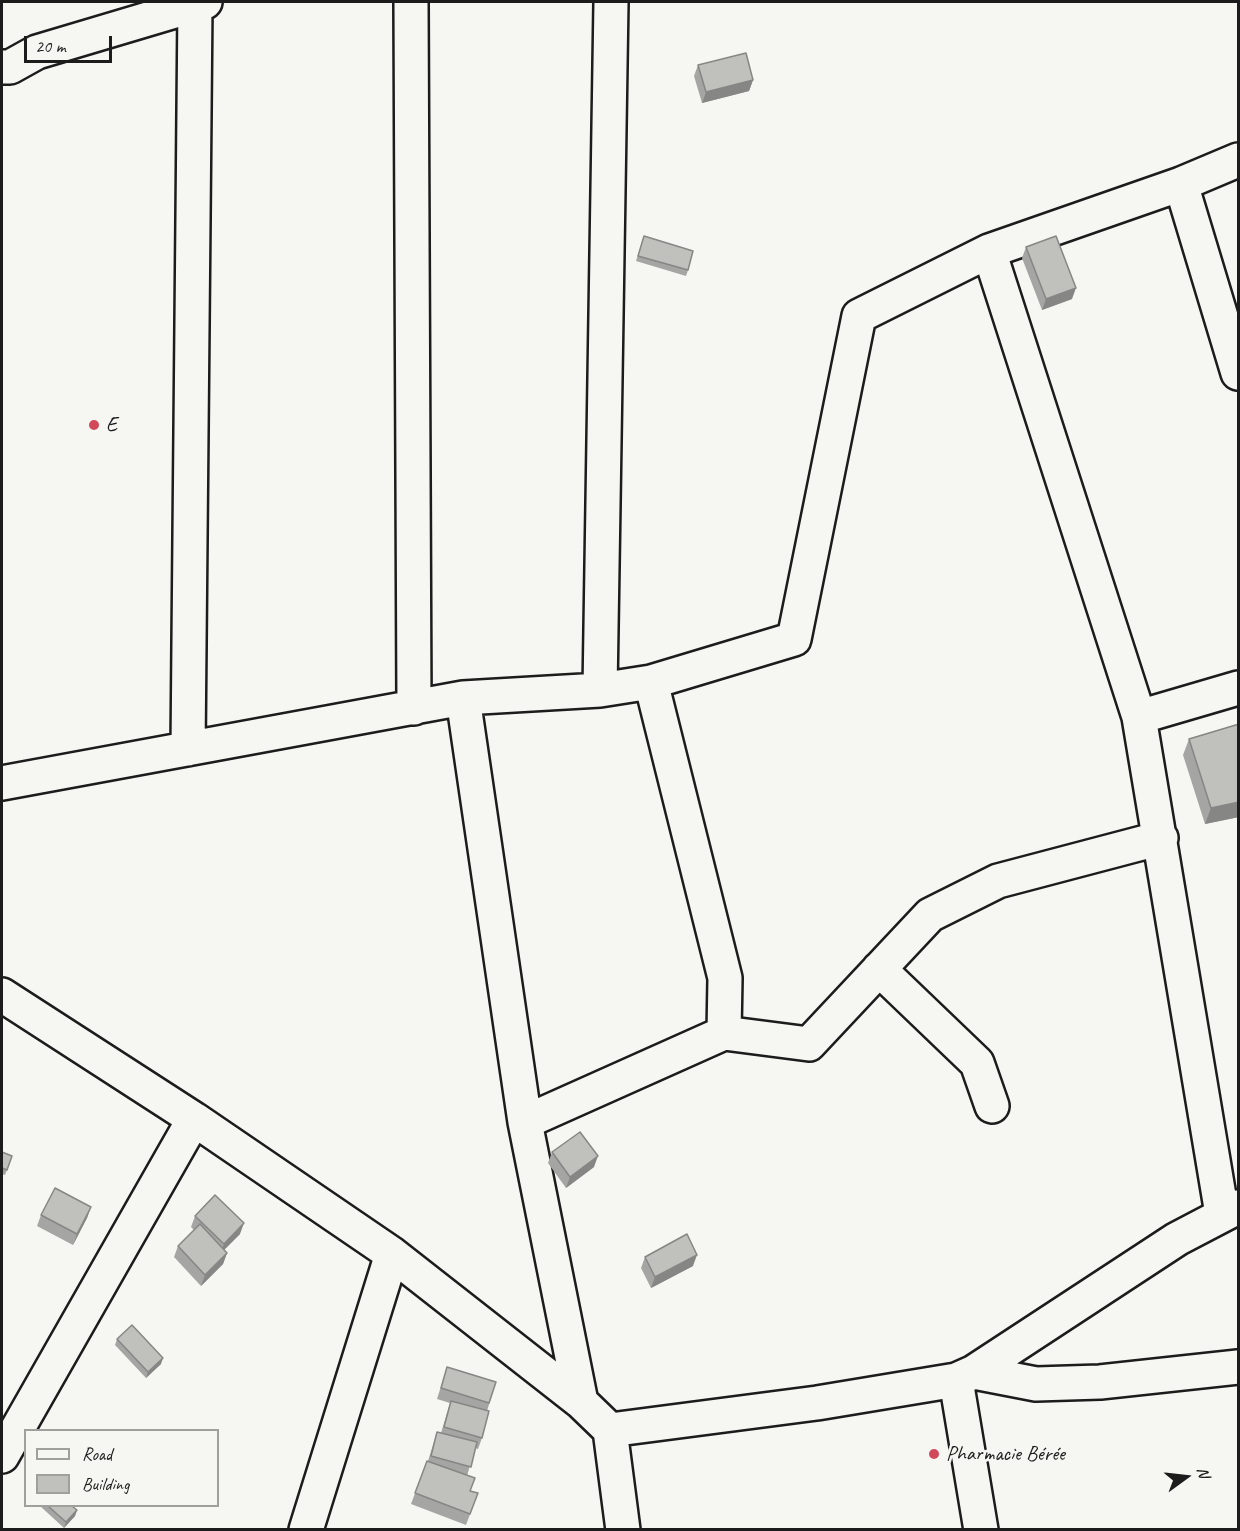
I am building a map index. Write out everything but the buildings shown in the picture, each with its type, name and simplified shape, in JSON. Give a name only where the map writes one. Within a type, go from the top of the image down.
[{"type":"street","points":[[411,2],[414,708]]},
{"type":"street","points":[[600,690],[610,2]]},
{"type":"street","points":[[4,70],[37,52],[200,3],[188,749]]},
{"type":"street","points":[[2,783],[463,698],[600,690],[651,682],[794,639],[860,316],[988,251],[1181,184],[1239,160]]},
{"type":"street","points":[[1181,184],[1239,373]]},
{"type":"street","points":[[965,1376],[1168,1245],[1230,1210],[1139,717],[988,251]]},
{"type":"street","points":[[651,682],[724,978],[724,1033]]},
{"type":"street","points":[[1139,717],[1239,688]]},
{"type":"street","points":[[463,698],[525,1122],[581,1402]]},
{"type":"street","points":[[525,1122],[724,1033],[809,1044],[930,915],[998,881],[1161,838]]},
{"type":"street","points":[[879,969],[977,1063],[992,1106]]},
{"type":"street","points":[[4,1005],[194,1119],[392,1254],[581,1402],[610,1430],[623,1530]]},
{"type":"street","points":[[2,1456],[194,1119]]},
{"type":"street","points":[[306,1530],[392,1254]]},
{"type":"street","points":[[610,1430],[817,1403],[965,1376],[1036,1384],[1100,1382],[1239,1367]]},
{"type":"street","points":[[965,1376],[981,1530]]},
{"type":"place","name":"E","points":[[94,425]]},
{"type":"place","name":"Pharmacie Bérée","points":[[934,1454]]}]
